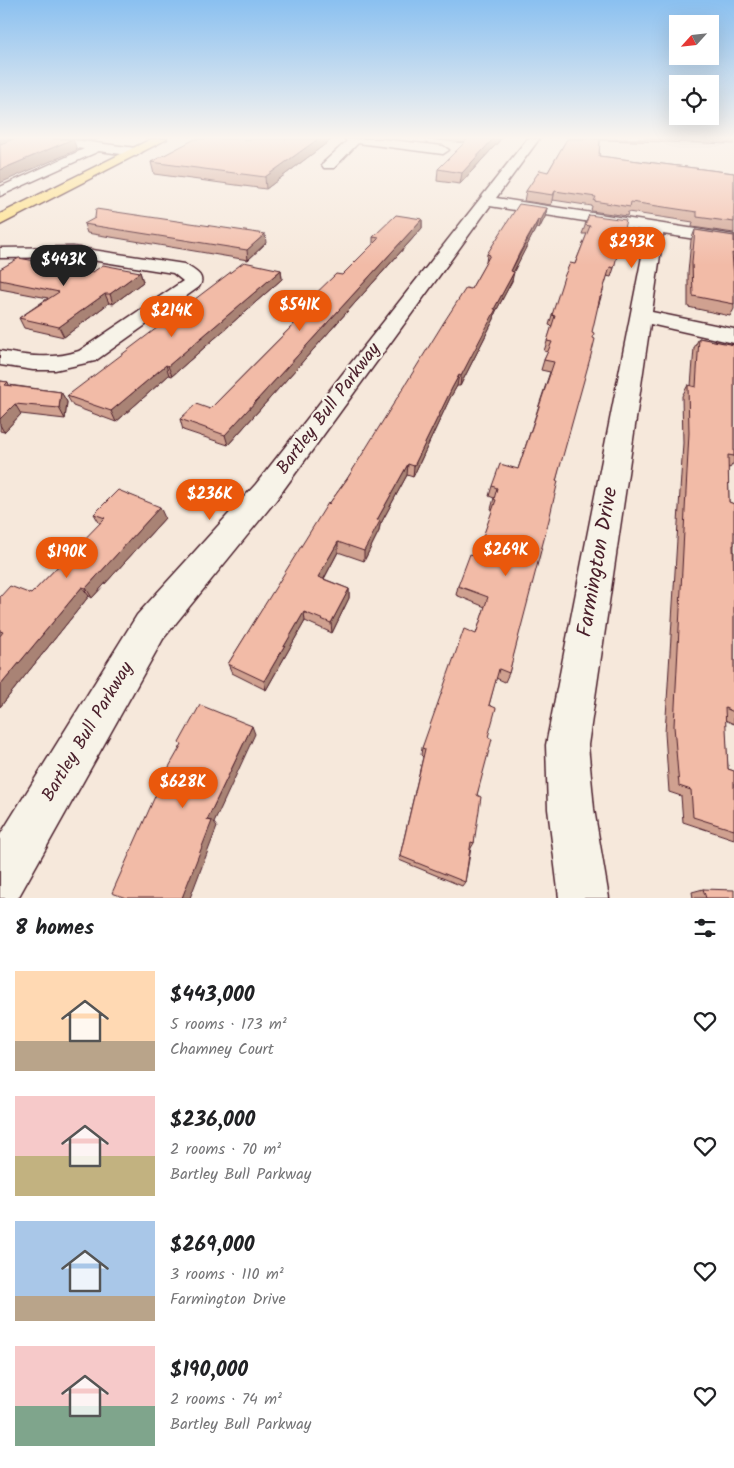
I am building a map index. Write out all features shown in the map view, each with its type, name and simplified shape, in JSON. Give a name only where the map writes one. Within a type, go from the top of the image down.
[{"type":"main road","points":[[0,220],[7,212],[74,181]]},
{"type":"street","points":[[0,192],[24,181]]},
{"type":"street","name":"Bartley Bull Parkway","points":[[0,881],[150,627],[266,492],[502,181]]},
{"type":"street","points":[[487,201],[734,240]]},
{"type":"street","name":"Farmington Drive","points":[[584,898],[571,809],[567,745],[656,228]]},
{"type":"street","points":[[0,253],[73,252],[178,268],[192,277],[192,283],[77,361],[39,364],[0,358]]},
{"type":"street","points":[[640,316],[734,336]]},
{"type":"building","points":[[533,181],[734,181],[734,222],[697,217],[697,212],[631,202],[630,207],[594,201],[596,197],[555,191],[553,195],[526,191]]},
{"type":"building","points":[[519,204],[547,208],[520,252],[511,271],[514,272],[494,309],[496,309],[461,376],[459,375],[452,388],[414,466],[408,464],[377,520],[380,521],[364,551],[338,542],[318,577],[349,589],[331,623],[304,612],[264,681],[228,664],[328,503],[347,479],[466,288],[471,289],[490,255],[487,254]]},
{"type":"building","points":[[96,209],[265,234],[247,250],[84,224],[95,218]]},
{"type":"building","points":[[396,215],[422,219],[225,435],[180,419],[196,404],[210,409],[315,303],[308,301],[336,274],[342,275],[379,238],[373,237]]},
{"type":"building","points":[[589,215],[626,220],[614,268],[610,267],[600,297],[592,332],[595,339],[556,481],[558,481],[549,520],[509,673],[499,669],[489,705],[496,708],[488,737],[492,739],[477,795],[481,797],[474,843],[471,842],[465,882],[400,856],[425,749],[422,748],[464,629],[476,634],[488,597],[458,586],[470,554],[476,556],[496,500],[494,499],[497,488],[492,486],[500,464],[518,469],[554,362],[544,360],[552,342],[547,341],[555,316],[552,315],[564,277],[570,263],[575,264],[590,226],[585,225]]},
{"type":"building","points":[[695,230],[734,236],[734,254],[732,253],[734,304],[693,296],[692,262]]},
{"type":"building","points":[[19,258],[93,272],[103,265],[140,272],[59,327],[19,318],[59,292],[0,280],[0,269]]},
{"type":"building","points":[[244,262],[281,270],[168,366],[166,365],[111,411],[67,396]]},
{"type":"building","points":[[699,338],[734,345],[734,456],[728,455],[729,502],[734,504],[734,712],[725,708],[728,769],[734,771],[734,830],[693,817],[691,790],[679,786],[674,726],[689,433],[688,385],[696,387]]},
{"type":"building","points":[[0,381],[8,382],[5,385],[61,392],[59,408],[15,404],[0,419]]},
{"type":"building","points":[[118,490],[160,507],[86,588],[82,587],[0,686],[0,636],[3,632],[0,631],[0,597],[10,586],[31,594],[105,518],[94,514]]},
{"type":"building","points":[[200,705],[252,726],[207,820],[212,821],[182,898],[126,898],[112,893],[165,774],[182,744],[179,743]]},
{"type":"building","points":[[703,889],[734,890],[734,898],[706,898]]}]
